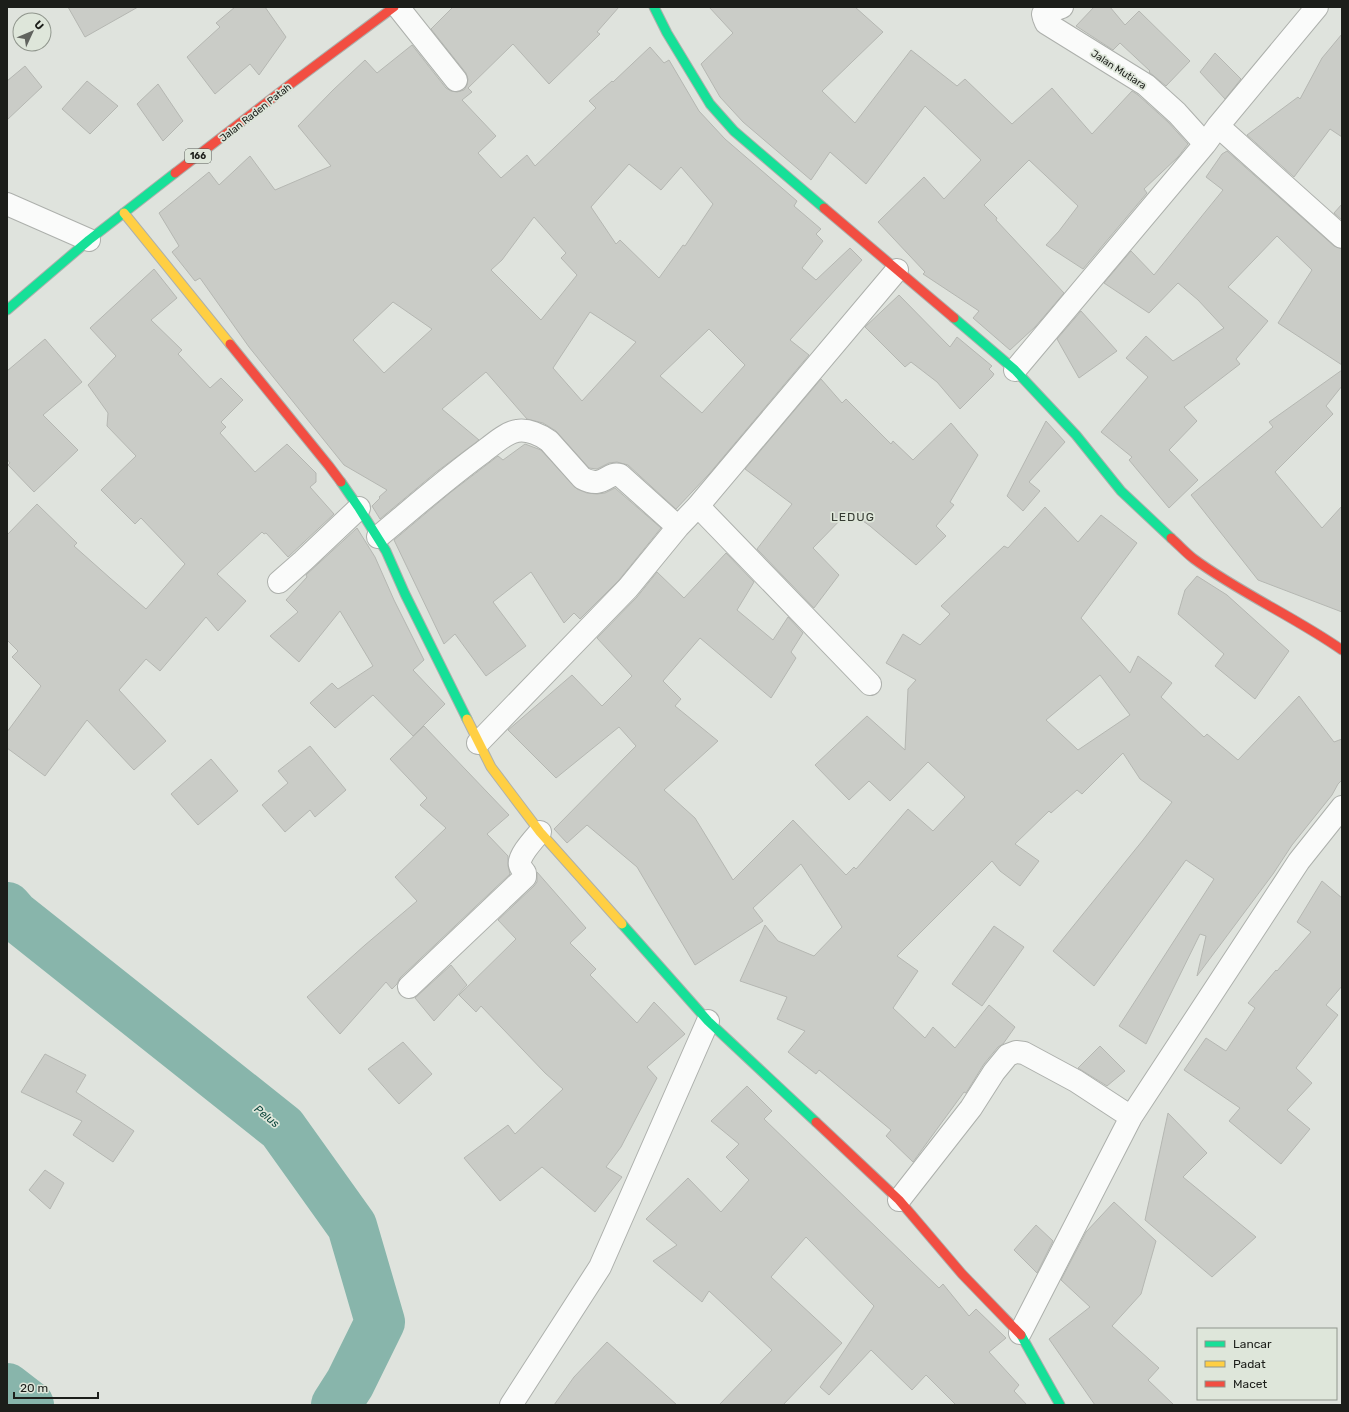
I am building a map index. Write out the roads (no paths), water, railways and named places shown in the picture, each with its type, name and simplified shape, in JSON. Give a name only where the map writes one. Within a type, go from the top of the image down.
[{"type":"street","name":"Jalan Raden Patah","points":[[7,310],[89,240],[292,83],[337,51],[394,7]]},
{"type":"street","points":[[398,7],[456,80]]},
{"type":"street","points":[[654,7],[667,33],[710,104],[734,131],[1015,370],[1076,436],[1121,491],[1193,558],[1229,582],[1325,638],[1342,650]]},
{"type":"street","name":"Jalan Mutiara","points":[[1062,7],[1043,14],[1046,22],[1146,85],[1177,113],[1205,144]]},
{"type":"street","points":[[1015,370],[1205,144],[1218,126],[1317,7]]},
{"type":"street","points":[[1218,126],[1342,237]]},
{"type":"street","points":[[7,204],[89,240]]},
{"type":"street","points":[[124,213],[329,466],[359,508],[386,551],[405,594],[491,767],[540,832],[708,1021],[899,1200],[962,1274],[1020,1333],[1060,1405]]},
{"type":"street","points":[[478,743],[628,588],[678,527],[698,506],[897,270]]},
{"type":"street","points":[[378,537],[454,473],[501,439],[516,431],[530,432],[544,437],[582,478],[588,481],[593,483],[614,474],[620,475],[678,527]]},
{"type":"street","points":[[698,506],[870,684]]},
{"type":"street","points":[[279,582],[359,508]]},
{"type":"street","points":[[1020,1333],[1131,1116],[1299,861],[1342,807]]},
{"type":"street","points":[[409,987],[525,877],[525,873],[520,865],[520,860],[529,845],[540,832]]},
{"type":"street","points":[[511,1405],[600,1267],[708,1021]]},
{"type":"street","points":[[899,1200],[971,1108],[994,1072],[1008,1055],[1016,1052],[1024,1053],[1076,1081],[1131,1116]]},
{"type":"waterway","name":"Pelus","points":[[7,907],[14,915],[282,1128],[352,1226],[380,1322],[350,1383],[336,1405]]},
{"type":"waterway","name":"Pelus","points":[[7,1388],[29,1405]]},
{"type":"district","name":"LEDUG","points":[[853,517]]}]
